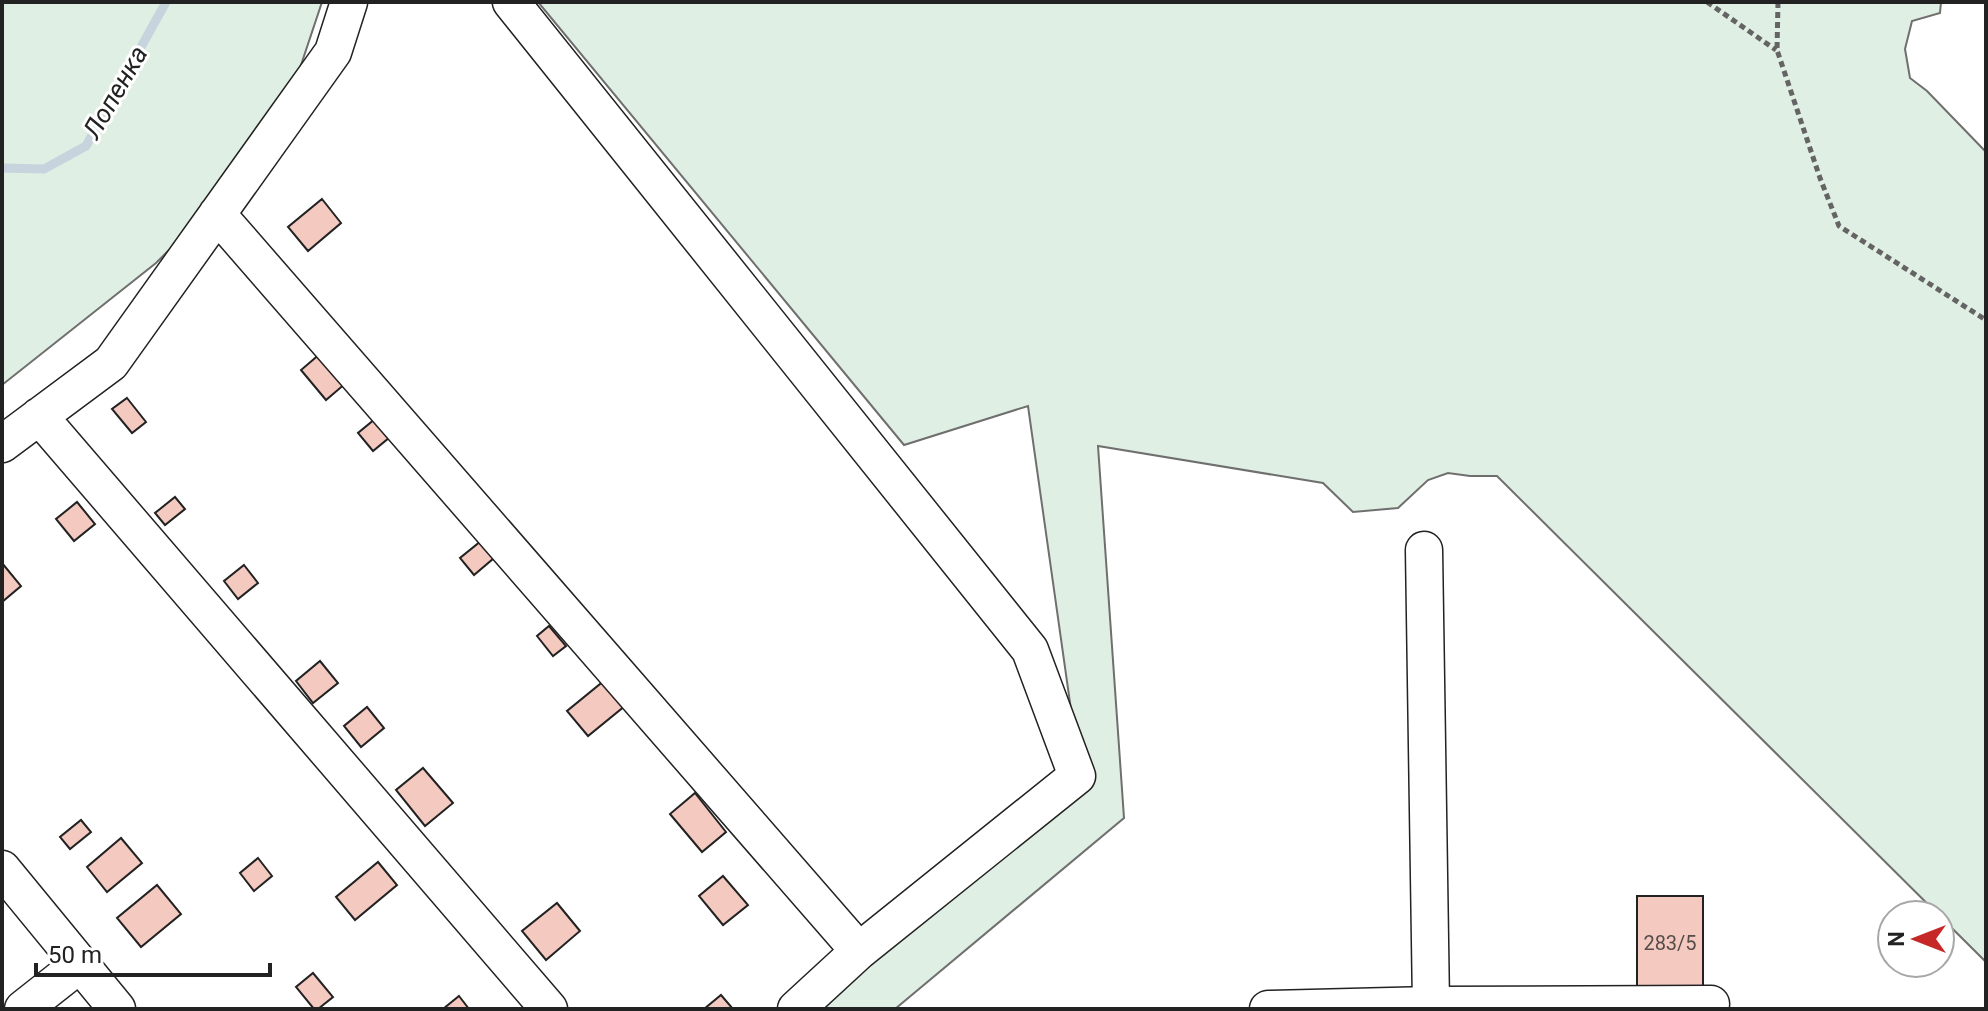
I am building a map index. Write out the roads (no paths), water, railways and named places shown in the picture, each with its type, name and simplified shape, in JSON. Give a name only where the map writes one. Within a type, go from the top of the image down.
[{"type":"street","points":[[2,444],[111,363],[333,52],[349,2]]},
{"type":"street","points":[[511,2],[1030,650],[1077,776],[859,951],[796,1009]]},
{"type":"street","points":[[217,214],[859,951]]},
{"type":"street","points":[[39,416],[549,1009]]},
{"type":"street","points":[[1424,550],[1431,1005]]},
{"type":"street","points":[[2,869],[117,1009]]},
{"type":"street","points":[[23,1009],[80,964]]},
{"type":"street","points":[[1268,1009],[1711,1004]]},
{"type":"waterway","name":"Лопенка","points":[[2,168],[44,169],[86,146],[166,2]]}]
